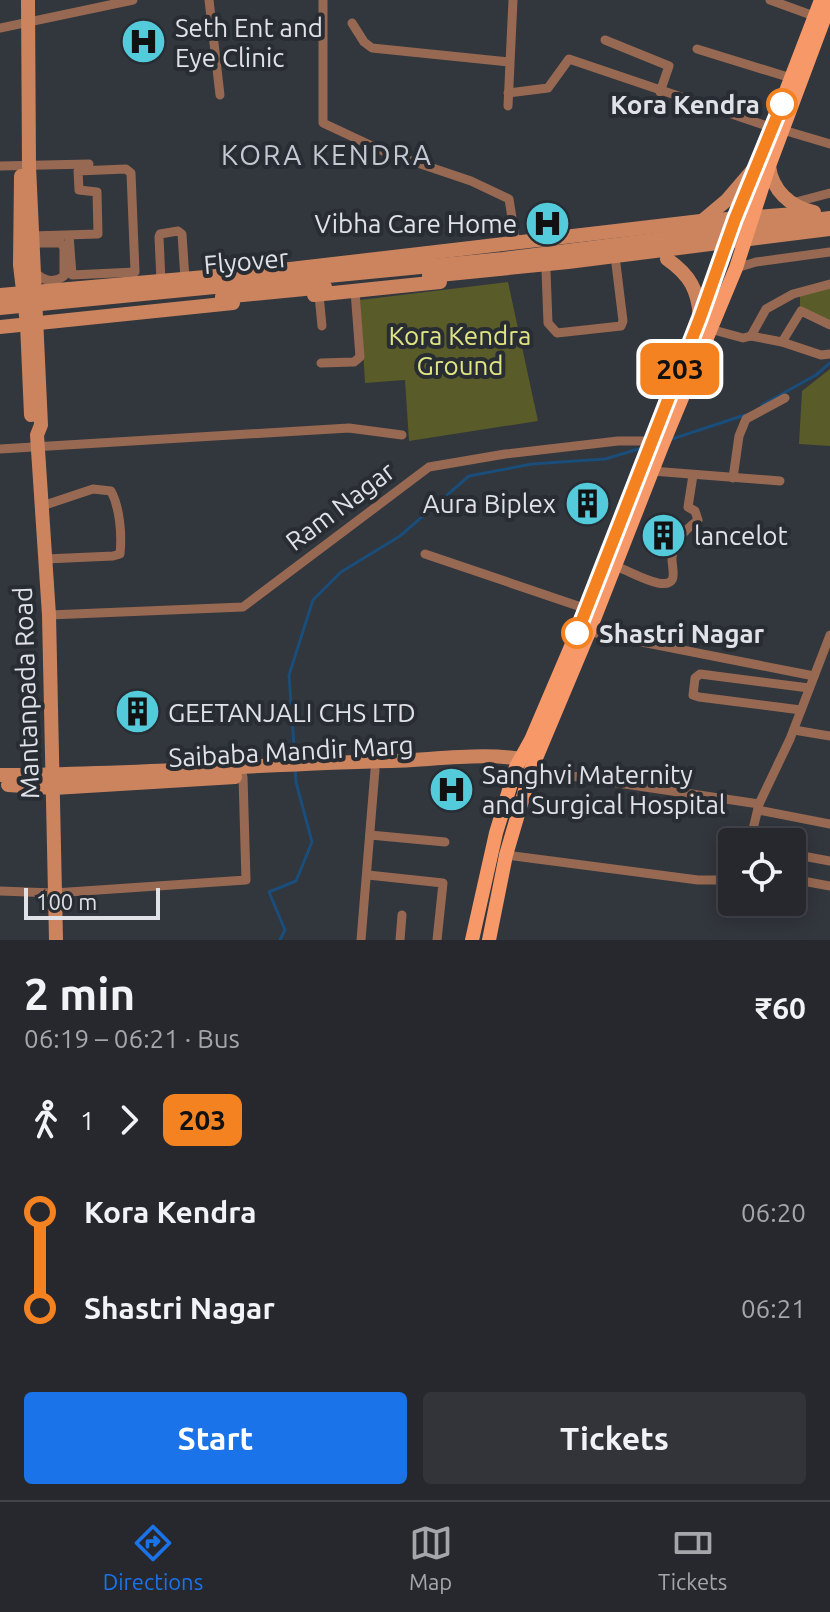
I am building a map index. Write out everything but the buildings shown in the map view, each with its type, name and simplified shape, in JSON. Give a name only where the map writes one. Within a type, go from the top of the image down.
[{"type":"main road","points":[[21,0],[25,22]]},
{"type":"main road","points":[[28,0],[25,22],[25,166],[29,292]]},
{"type":"main road","points":[[778,129],[791,78],[821,0]]},
{"type":"main road","points":[[705,323],[735,219],[763,165],[830,3]]},
{"type":"main road","points":[[701,221],[763,165]]},
{"type":"main road","points":[[763,165],[774,185],[792,203],[802,209],[823,213]]},
{"type":"main road","points":[[584,630],[587,609],[705,323],[736,268],[752,218],[763,165]]},
{"type":"main road","points":[[25,166],[32,240],[29,292]]},
{"type":"main road","points":[[0,295],[273,271],[701,221],[823,213]]},
{"type":"main road","name":"Flyover","points":[[0,308],[518,257],[823,213]]},
{"type":"main road","name":"Flyover","points":[[0,317],[568,262],[830,229]]},
{"type":"main road","points":[[0,327],[724,253],[830,238]]},
{"type":"main road","points":[[667,259],[691,280],[705,323]]},
{"type":"main road","name":"Mantanpada Road","points":[[29,292],[41,425],[38,440],[51,559],[49,615],[56,940]]},
{"type":"main road","points":[[489,940],[531,740],[615,566],[652,471],[655,444]]},
{"type":"main road","points":[[472,940],[496,833],[525,764]]},
{"type":"main road","name":"Saibaba Mandir Marg","points":[[54,782],[295,769],[525,764]]},
{"type":"main road","name":"Saibaba Mandir Marg","points":[[295,769],[375,770],[525,764]]},
{"type":"main road","points":[[0,775],[54,782]]},
{"type":"main road","points":[[0,785],[54,782]]},
{"type":"street","points":[[0,28],[133,0]]},
{"type":"street","points":[[209,0],[220,95]]},
{"type":"street","points":[[323,0],[323,123],[385,152],[471,181],[509,199],[516,243]]},
{"type":"street","points":[[508,106],[513,0]]},
{"type":"street","points":[[770,0],[814,16]]},
{"type":"street","points":[[352,23],[364,42],[372,48],[509,62]]},
{"type":"street","points":[[605,40],[669,66],[660,92]]},
{"type":"street","points":[[697,49],[791,78]]},
{"type":"street","points":[[508,93],[548,88],[569,59],[660,92],[830,144]]},
{"type":"street","points":[[0,166],[107,164]]},
{"type":"street","points":[[32,240],[69,235],[98,234],[97,192],[79,190],[78,171],[126,169],[131,173],[135,272],[72,275],[69,235]]},
{"type":"street","points":[[792,203],[830,193]]},
{"type":"street","points":[[161,281],[160,234],[178,231],[182,234],[185,279]]},
{"type":"street","points":[[32,240],[61,243],[64,248],[64,276],[47,280],[38,275]]},
{"type":"street","points":[[736,268],[830,252]]},
{"type":"street","points":[[546,271],[548,323],[557,333],[621,326],[616,264]]},
{"type":"street","points":[[751,336],[766,309],[793,294],[830,284]]},
{"type":"street","points":[[321,363],[354,362],[360,357],[355,291]]},
{"type":"street","points":[[319,295],[322,326]]},
{"type":"street","points":[[782,342],[801,311],[830,325]]},
{"type":"street","points":[[705,323],[743,338],[751,336],[821,355],[830,354]]},
{"type":"street","points":[[733,478],[739,436],[746,419],[785,398]]},
{"type":"street","points":[[0,449],[38,440],[210,438],[349,428],[402,435]]},
{"type":"street","name":"Ram Nagar","points":[[49,615],[243,607],[429,467],[505,454],[618,441],[655,444]]},
{"type":"street","points":[[652,471],[780,481]]},
{"type":"street","points":[[615,566],[656,583],[672,580],[675,568],[672,557],[683,532],[698,520],[695,511],[688,507],[693,475]]},
{"type":"street","points":[[46,505],[93,489],[106,489],[113,494],[120,532],[120,554],[51,559]]},
{"type":"street","points":[[425,554],[587,609]]},
{"type":"street","points":[[584,630],[814,676]]},
{"type":"street","points":[[753,828],[758,807],[794,730],[830,635]]},
{"type":"street","points":[[801,710],[699,697],[693,695],[695,678],[700,674],[809,688]]},
{"type":"street","points":[[794,730],[830,736]]},
{"type":"street","points":[[525,764],[549,771],[758,807],[830,824]]},
{"type":"street","points":[[361,940],[375,770]]},
{"type":"street","points":[[0,891],[54,893],[246,880],[241,772]]},
{"type":"street","points":[[370,835],[445,842]]},
{"type":"street","points":[[506,855],[718,880]]},
{"type":"street","points":[[806,857],[830,861]]},
{"type":"street","points":[[368,875],[443,883],[437,940]]},
{"type":"street","points":[[806,882],[830,886]]},
{"type":"street","points":[[400,940],[402,915]]},
{"type":"green space","name":"Kora Kendra Ground","points":[[508,282],[538,421],[409,441],[405,380],[365,383],[360,300]]},
{"type":"green space","points":[[830,286],[830,322],[800,307],[800,295]]},
{"type":"green space","points":[[830,369],[830,446],[799,444],[802,391]]},
{"type":"waterway","points":[[762,405],[816,375],[830,363]]},
{"type":"waterway","points":[[672,439],[745,415]]},
{"type":"waterway","points":[[295,760],[289,675],[313,600],[341,572],[400,536],[469,476],[532,464],[605,459],[642,448]]},
{"type":"waterway","points":[[280,940],[285,930],[269,892],[296,881],[312,842],[295,768]]},
{"type":"bus line","name":"203","points":[[577,633],[782,104]]},
{"type":"place","name":"Seth Ent and Eye Clinic","points":[[144,42]]},
{"type":"place","name":"Kora Kendra","points":[[782,104]]},
{"type":"place","name":"Vibha Care Home","points":[[548,223]]},
{"type":"place","name":"Aura Biplex","points":[[587,503]]},
{"type":"place","name":"lancelot","points":[[663,535]]},
{"type":"place","name":"Shastri Nagar","points":[[577,633]]},
{"type":"place","name":"GEETANJALI CHS LTD","points":[[137,712]]},
{"type":"place","name":"Sanghvi Maternity and Surgical Hospital","points":[[451,789]]},
{"type":"district","name":"KORA KENDRA","points":[[327,154]]}]
